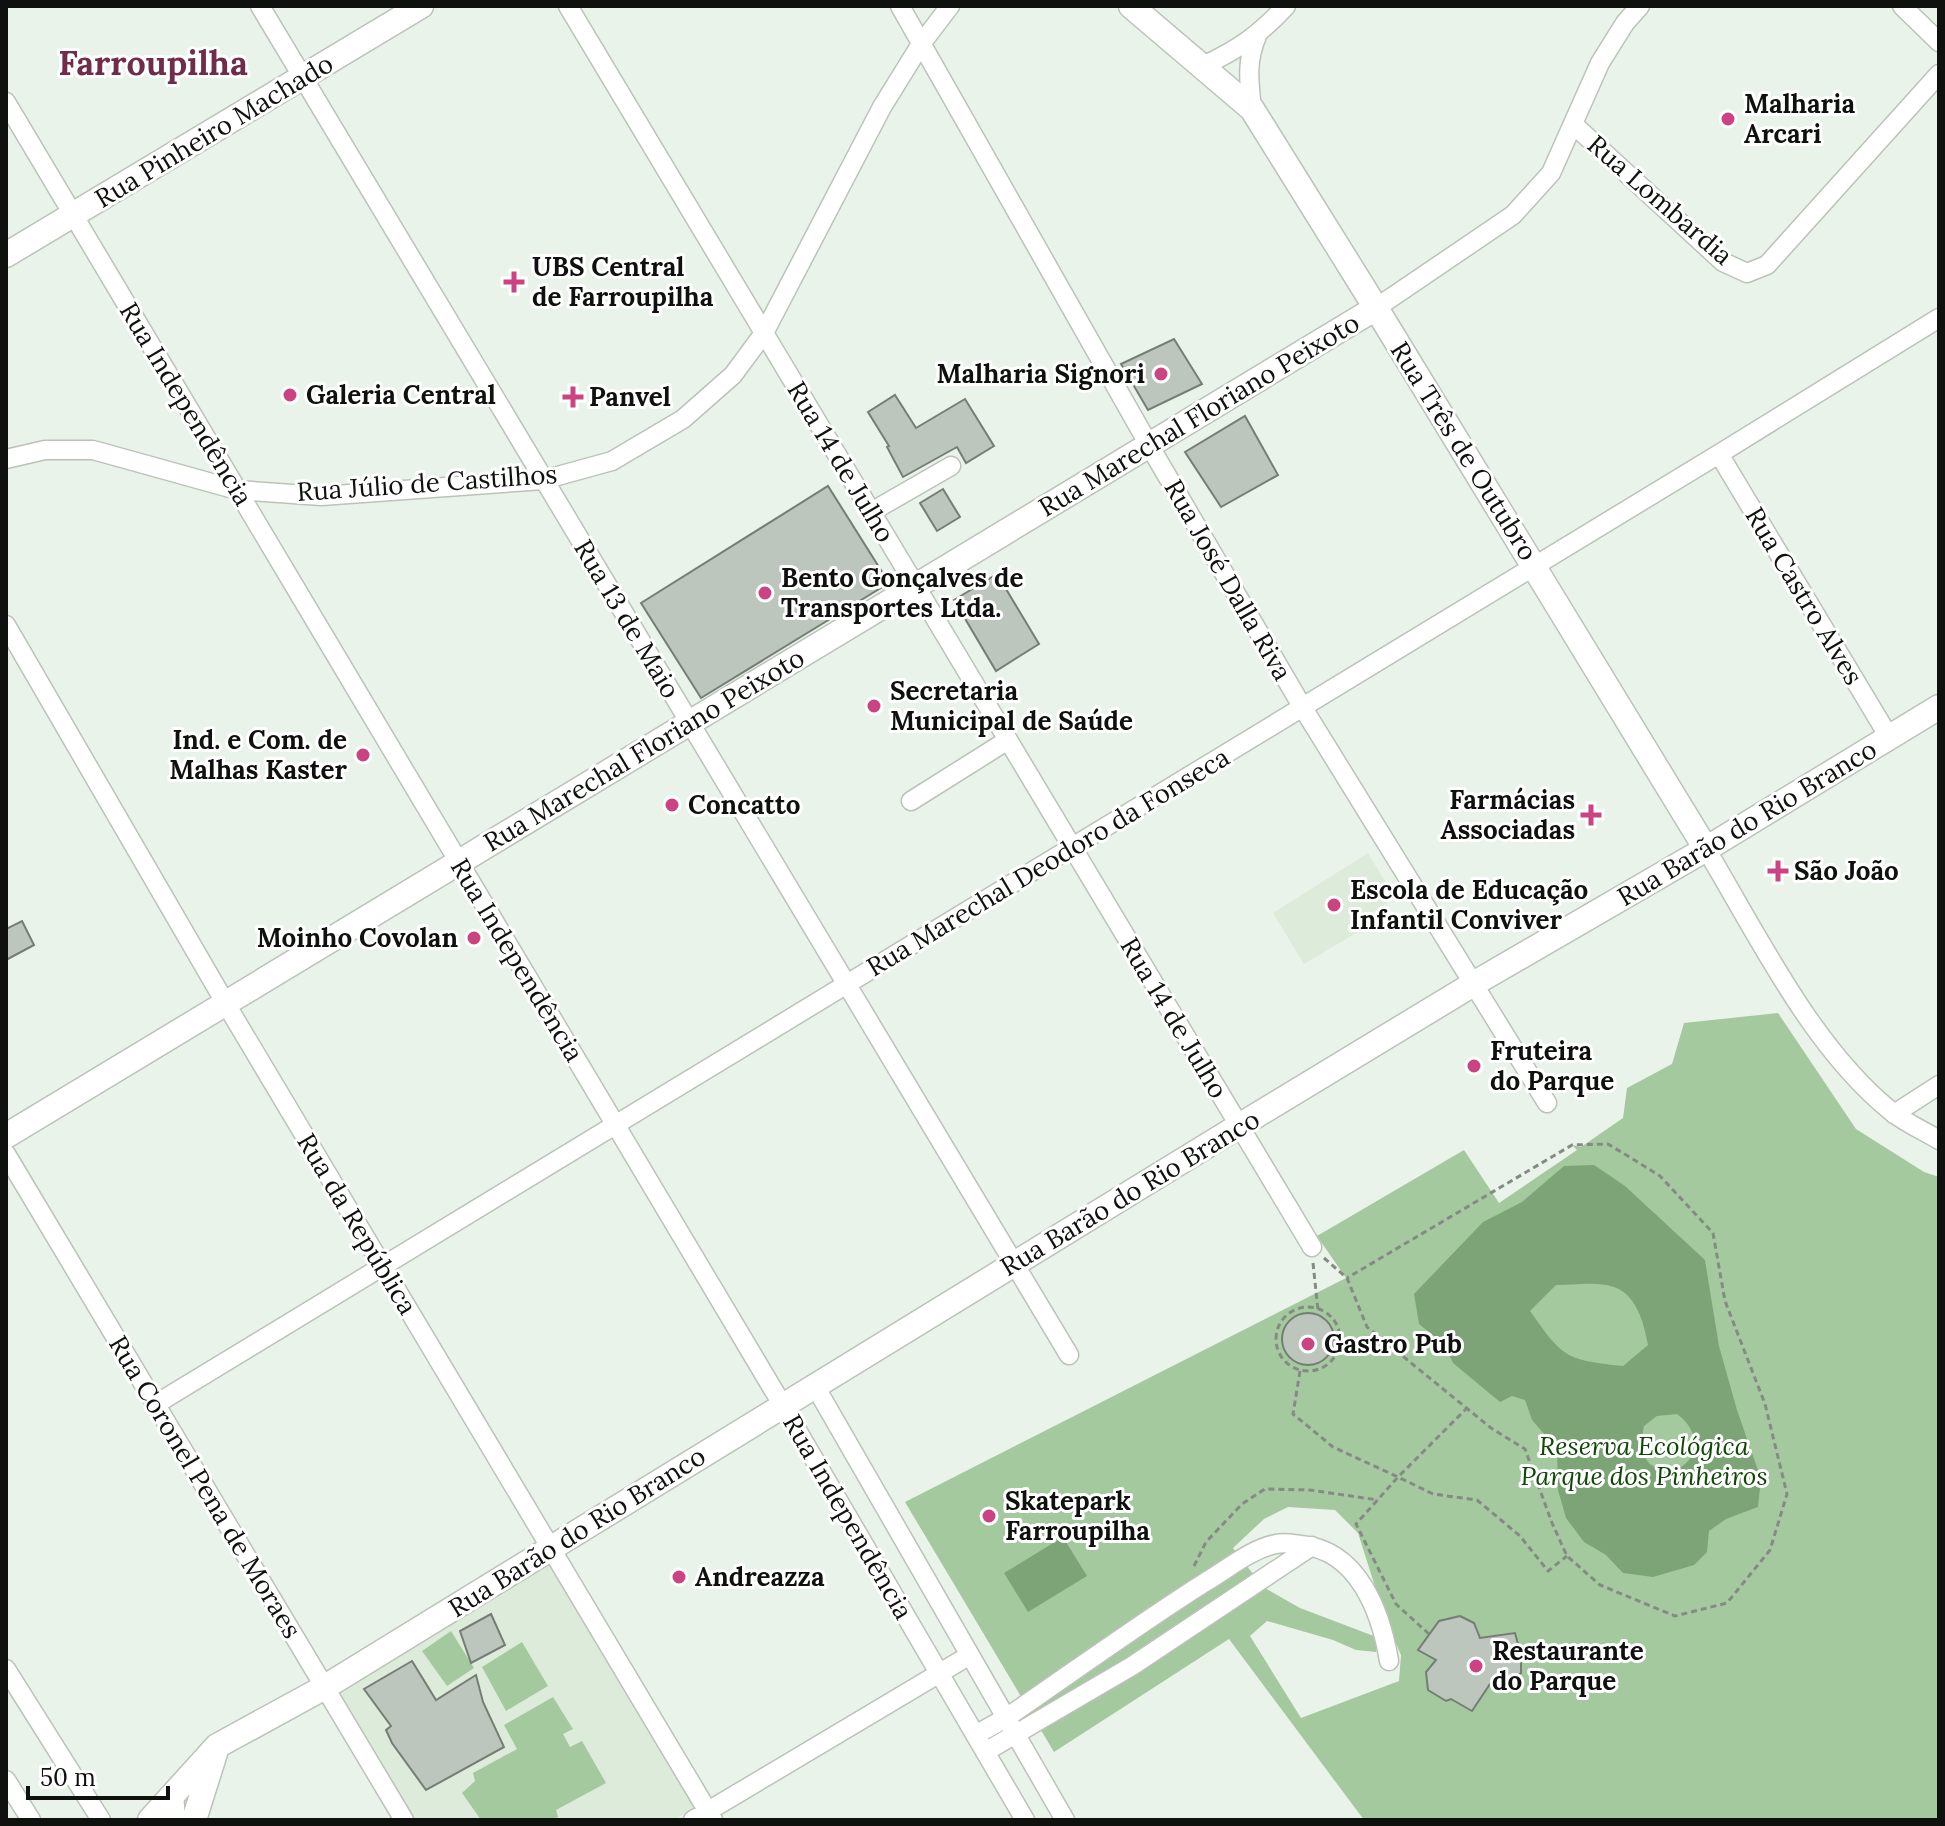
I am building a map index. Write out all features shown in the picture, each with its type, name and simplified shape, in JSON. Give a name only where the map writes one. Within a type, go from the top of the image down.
[{"type":"main road","name":"Rua Pinheiro Machado","points":[[6,255],[421,6]]},
{"type":"main road","name":"Rua Três de Outubro","points":[[1131,6],[1252,109],[1706,849]]},
{"type":"main road","name":"Rua Marechal Floriano Peixoto","points":[[6,1136],[1376,308]]},
{"type":"main road","name":"Rua Barão do Rio Branco","points":[[150,1820],[217,1746],[325,1687],[1239,1126],[1938,709]]},
{"type":"main road","points":[[194,1820],[217,1746]]},
{"type":"street","name":"Rua 13 de Maio","points":[[260,6],[1069,1355]]},
{"type":"street","name":"Rua 14 de Julho","points":[[568,6],[1312,1247]]},
{"type":"street","name":"Rua José Dalla Riva","points":[[900,6],[1149,445],[1303,708],[1547,1103]]},
{"type":"street","name":"Rua Júlio de Castilhos","points":[[6,459],[45,450],[93,450],[237,490],[321,496],[543,480],[612,461],[683,419],[733,375],[764,333],[882,107],[949,6]]},
{"type":"street","points":[[1203,66],[1237,50],[1257,36],[1286,6]]},
{"type":"street","name":"Rua Marechal Floriano Peixoto","points":[[1376,308],[1513,215],[1551,173],[1600,63],[1625,23],[1640,6]]},
{"type":"street","points":[[1902,6],[1939,42]]},
{"type":"street","points":[[1252,109],[1248,73],[1250,54],[1257,36]]},
{"type":"street","name":"Rua Lombardia","points":[[1574,125],[1723,262],[1747,273],[1767,265],[1939,74]]},
{"type":"street","name":"Rua Independência","points":[[6,102],[783,1406],[1025,1820]]},
{"type":"street","name":"Rua Marechal Deodoro da Fonseca","points":[[156,1404],[1535,567],[1939,318]]},
{"type":"street","name":"Rua Castro Alves","points":[[1719,454],[1889,737]]},
{"type":"street","points":[[871,512],[951,466]]},
{"type":"street","name":"Rua da República","points":[[6,625],[226,1004],[551,1548],[705,1817]]},
{"type":"street","points":[[911,801],[1008,740]]},
{"type":"street","points":[[1706,849],[1811,1024],[1858,1081],[1894,1114],[1939,1140]]},
{"type":"street","points":[[1894,1114],[1939,1085]]},
{"type":"street","name":"Rua Coronel Pena de Moraes","points":[[6,1154],[404,1820]]},
{"type":"street","name":"Rua Independência","points":[[815,1386],[1065,1820]]},
{"type":"street","points":[[975,1735],[1006,1718],[1253,1552],[1278,1543],[1312,1546],[1330,1553],[1351,1569],[1366,1589],[1384,1630],[1389,1661]]},
{"type":"street","points":[[985,1752],[1132,1666],[1312,1546]]},
{"type":"street","points":[[705,1817],[970,1655]]},
{"type":"street","points":[[6,1669],[105,1819]]},
{"type":"street","points":[[6,1780],[31,1820]]},
{"type":"street","points":[[174,1793],[176,1820]]},
{"type":"path","points":[[1312,1247],[1347,1278],[1367,1327],[1491,1428],[1525,1449],[1567,1556],[1600,1585],[1675,1616],[1727,1603],[1770,1550],[1787,1494],[1765,1404],[1725,1301],[1713,1233],[1660,1176],[1608,1144],[1572,1145],[1347,1278]]},
{"type":"path","points":[[1312,1247],[1318,1310]]},
{"type":"path","points":[[1303,1306],[1326,1311],[1339,1329],[1338,1352],[1322,1369],[1300,1371],[1281,1359],[1274,1337],[1283,1317],[1303,1306]]},
{"type":"path","points":[[1300,1371],[1293,1414],[1333,1447],[1433,1494],[1477,1500],[1520,1536],[1548,1571],[1567,1556]]},
{"type":"path","points":[[1429,1634],[1396,1604],[1356,1524],[1467,1408]]},
{"type":"path","points":[[1193,1567],[1206,1542],[1242,1504],[1265,1489],[1310,1490],[1378,1500]]},
{"type":"shaded area","name":"Escola de Educação Infantil Conviver","points":[[1368,853],[1395,898],[1362,919],[1366,927],[1304,964],[1273,913]]},
{"type":"shaded area","points":[[1594,1165],[1625,1186],[1705,1260],[1719,1346],[1761,1479],[1758,1507],[1726,1519],[1709,1531],[1707,1552],[1694,1565],[1653,1577],[1623,1573],[1606,1555],[1584,1542],[1566,1518],[1558,1490],[1557,1449],[1532,1420],[1525,1400],[1512,1396],[1500,1402],[1453,1363],[1445,1345],[1419,1324],[1414,1294],[1483,1222],[1522,1202],[1564,1166]],"holes":[[[1601,1284],[1622,1291],[1638,1311],[1648,1345],[1623,1366],[1568,1354],[1550,1339],[1530,1311],[1556,1285]],[[1677,1414],[1694,1437],[1694,1449],[1682,1466],[1662,1470],[1650,1464],[1640,1448],[1644,1426],[1657,1416]]]},
{"type":"shaded area","points":[[1063,1537],[1087,1576],[1028,1612],[1004,1573]]},
{"type":"shaded area","points":[[547,1556],[696,1807],[674,1820],[409,1820],[333,1688]]},
{"type":"green space","name":"Reserva Ecológica Parque dos Pinheiros","points":[[1778,1013],[1856,1129],[1924,1172],[1939,1177],[1939,1820],[1364,1820],[1229,1639],[1054,1752],[905,1502],[1346,1278],[1317,1236],[1464,1150],[1499,1203],[1577,1150],[1572,1145],[1581,1147],[1623,1118],[1627,1088],[1672,1064],[1684,1023]],"holes":[[[1288,1507],[1335,1510],[1358,1533],[1386,1621],[1401,1655],[1399,1681],[1301,1718],[1250,1636],[1267,1621],[1356,1650],[1376,1652],[1379,1638],[1300,1608],[1263,1587],[1233,1548],[1264,1519]]]},
{"type":"green space","points":[[451,1631],[474,1668],[447,1686],[422,1651]]},
{"type":"green space","points":[[522,1642],[548,1686],[506,1711],[482,1667]]},
{"type":"green space","points":[[553,1697],[573,1729],[563,1734],[570,1747],[582,1741],[606,1783],[556,1810],[558,1817],[553,1820],[481,1820],[462,1793],[475,1781],[473,1773],[517,1749],[504,1725]]},
{"type":"building","name":"Malharia Signori","points":[[1174,339],[1202,384],[1148,410],[1121,364]]},
{"type":"building","points":[[895,395],[916,428],[965,399],[994,446],[966,463],[957,447],[903,477],[868,412]]},
{"type":"building","points":[[1245,416],[1278,475],[1221,507],[1185,452]]},
{"type":"building","name":"Bento Gonçalves de Transportes Ltda.","points":[[828,486],[889,583],[701,698],[641,603]]},
{"type":"building","points":[[943,489],[960,517],[937,531],[920,503]]},
{"type":"building","points":[[997,574],[1039,644],[996,671],[954,600]]},
{"type":"building","points":[[22,921],[34,945],[6,960],[6,929]]},
{"type":"building","name":"Gastro Pub","points":[[1308,1313],[1326,1321],[1334,1339],[1326,1357],[1308,1365],[1290,1357],[1282,1339],[1290,1321]]},
{"type":"building","points":[[491,1614],[505,1645],[471,1663],[460,1631]]},
{"type":"building","name":"Restaurante do Parque","points":[[1460,1616],[1474,1623],[1480,1638],[1515,1633],[1521,1655],[1521,1673],[1512,1680],[1490,1684],[1472,1711],[1428,1690],[1426,1672],[1436,1660],[1418,1650],[1439,1621]]},
{"type":"building","points":[[412,1661],[436,1700],[476,1675],[483,1702],[504,1747],[426,1790],[392,1743],[386,1730],[391,1726],[364,1689]]},
{"type":"place","name":"Malharia Arcari","points":[[1728,119]]},
{"type":"place","name":"UBS Central de Farroupilha","points":[[514,282]]},
{"type":"place","name":"Malharia Signori","points":[[1161,374]]},
{"type":"place","name":"Galeria Central","points":[[290,395]]},
{"type":"place","name":"Panvel","points":[[573,397]]},
{"type":"place","name":"Bento Gonçalves de Transportes Ltda.","points":[[765,593]]},
{"type":"place","name":"Secretaria Municipal de Saúde","points":[[874,706]]},
{"type":"place","name":"Ind. e Com. de Malhas Kaster","points":[[363,755]]},
{"type":"place","name":"Concatto","points":[[672,805]]},
{"type":"place","name":"Farmácias Associadas","points":[[1591,815]]},
{"type":"place","name":"São João","points":[[1778,871]]},
{"type":"place","name":"Escola de Educação Infantil Conviver","points":[[1334,905]]},
{"type":"place","name":"Moinho Covolan","points":[[474,938]]},
{"type":"place","name":"Fruteira do Parque","points":[[1474,1066]]},
{"type":"place","name":"Gastro Pub","points":[[1308,1344]]},
{"type":"place","name":"Skatepark Farroupilha","points":[[989,1516]]},
{"type":"place","name":"Andreazza","points":[[679,1577]]},
{"type":"place","name":"Restaurante do Parque","points":[[1476,1666]]},
{"type":"district","name":"Farroupilha","points":[[153,63]]}]
